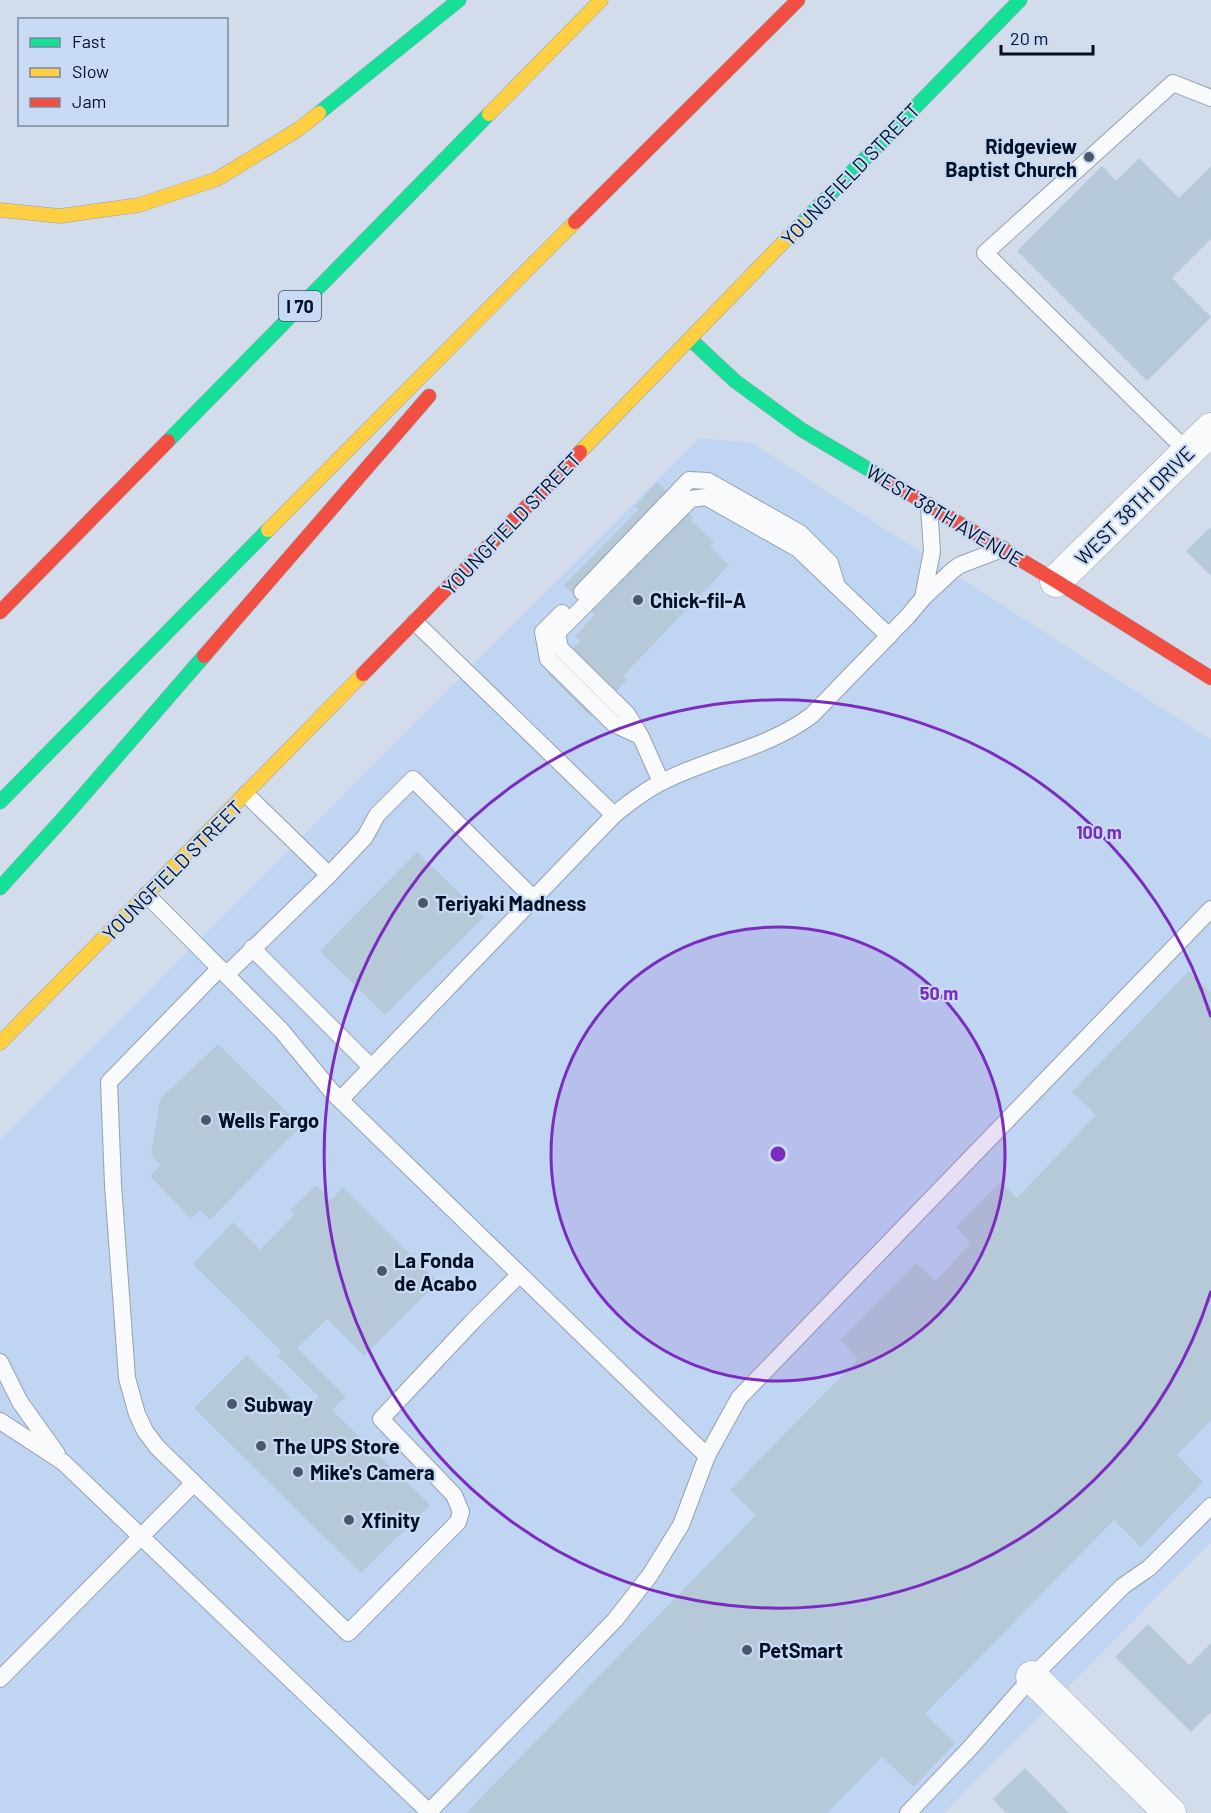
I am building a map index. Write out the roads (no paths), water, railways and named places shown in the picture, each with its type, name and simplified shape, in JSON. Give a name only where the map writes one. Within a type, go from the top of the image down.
[{"type":"main road","points":[[0,210],[60,216],[139,205],[217,179],[299,129],[459,0]]},
{"type":"main road","name":"I 70","points":[[0,612],[602,0]]},
{"type":"main road","points":[[0,802],[430,366],[798,0]]},
{"type":"main road","name":"YOUNGFIELD STREET","points":[[0,1043],[415,622],[1020,0]]},
{"type":"main road","points":[[476,342],[593,206]]},
{"type":"main road","name":"WEST 38TH AVENUE","points":[[690,339],[753,396],[802,430],[1056,581],[1211,678]]},
{"type":"main road","points":[[0,888],[84,795],[436,387]]},
{"type":"street","name":"WEST 38TH DRIVE","points":[[1056,581],[1211,429]]},
{"type":"street","points":[[1032,1677],[1170,1813]]},
{"type":"lane","points":[[1188,452],[985,253],[1173,83],[1211,98]]},
{"type":"lane","points":[[661,782],[640,737],[614,724],[548,658],[543,632],[689,480],[708,481],[800,533],[830,562],[837,587],[889,636]]},
{"type":"lane","points":[[922,598],[932,551],[930,506]]},
{"type":"lane","points":[[340,1100],[614,815],[636,797],[661,782],[795,728],[812,715],[908,616],[922,598],[960,565],[1002,549]]},
{"type":"lane","points":[[415,622],[614,815]]},
{"type":"lane","points":[[519,1275],[381,1419],[454,1495],[461,1512],[458,1522],[348,1633],[157,1447],[137,1414],[127,1378],[113,1185],[109,1082],[223,972],[283,922],[365,837],[377,815],[413,778],[533,898]]},
{"type":"lane","points":[[246,794],[329,875]]},
{"type":"lane","points":[[147,896],[281,1030],[340,1100],[707,1456]]},
{"type":"lane","points":[[0,1362],[20,1402],[63,1462],[429,1813],[615,1620],[638,1592],[681,1525],[707,1456],[739,1398],[1211,909]]},
{"type":"lane","points":[[252,948],[371,1067]]},
{"type":"lane","points":[[0,1421],[63,1462]]},
{"type":"lane","points":[[0,1679],[194,1483]]},
{"type":"lane","points":[[908,1813],[1032,1677],[1123,1586],[1149,1569],[1211,1506]]},
{"type":"place","name":"Ridgeview Baptist Church","points":[[1089,157]]},
{"type":"place","name":"Chick-fil-A","points":[[638,600]]},
{"type":"place","name":"Teriyaki Madness","points":[[423,903]]},
{"type":"place","name":"Wells Fargo","points":[[206,1120]]},
{"type":"place","name":"La Fonda de Acabo","points":[[382,1271]]},
{"type":"place","name":"Subway","points":[[232,1404]]},
{"type":"place","name":"The UPS Store","points":[[261,1446]]},
{"type":"place","name":"Mike's Camera","points":[[298,1472]]},
{"type":"place","name":"Xfinity","points":[[349,1520]]},
{"type":"place","name":"PetSmart","points":[[747,1650]]}]
